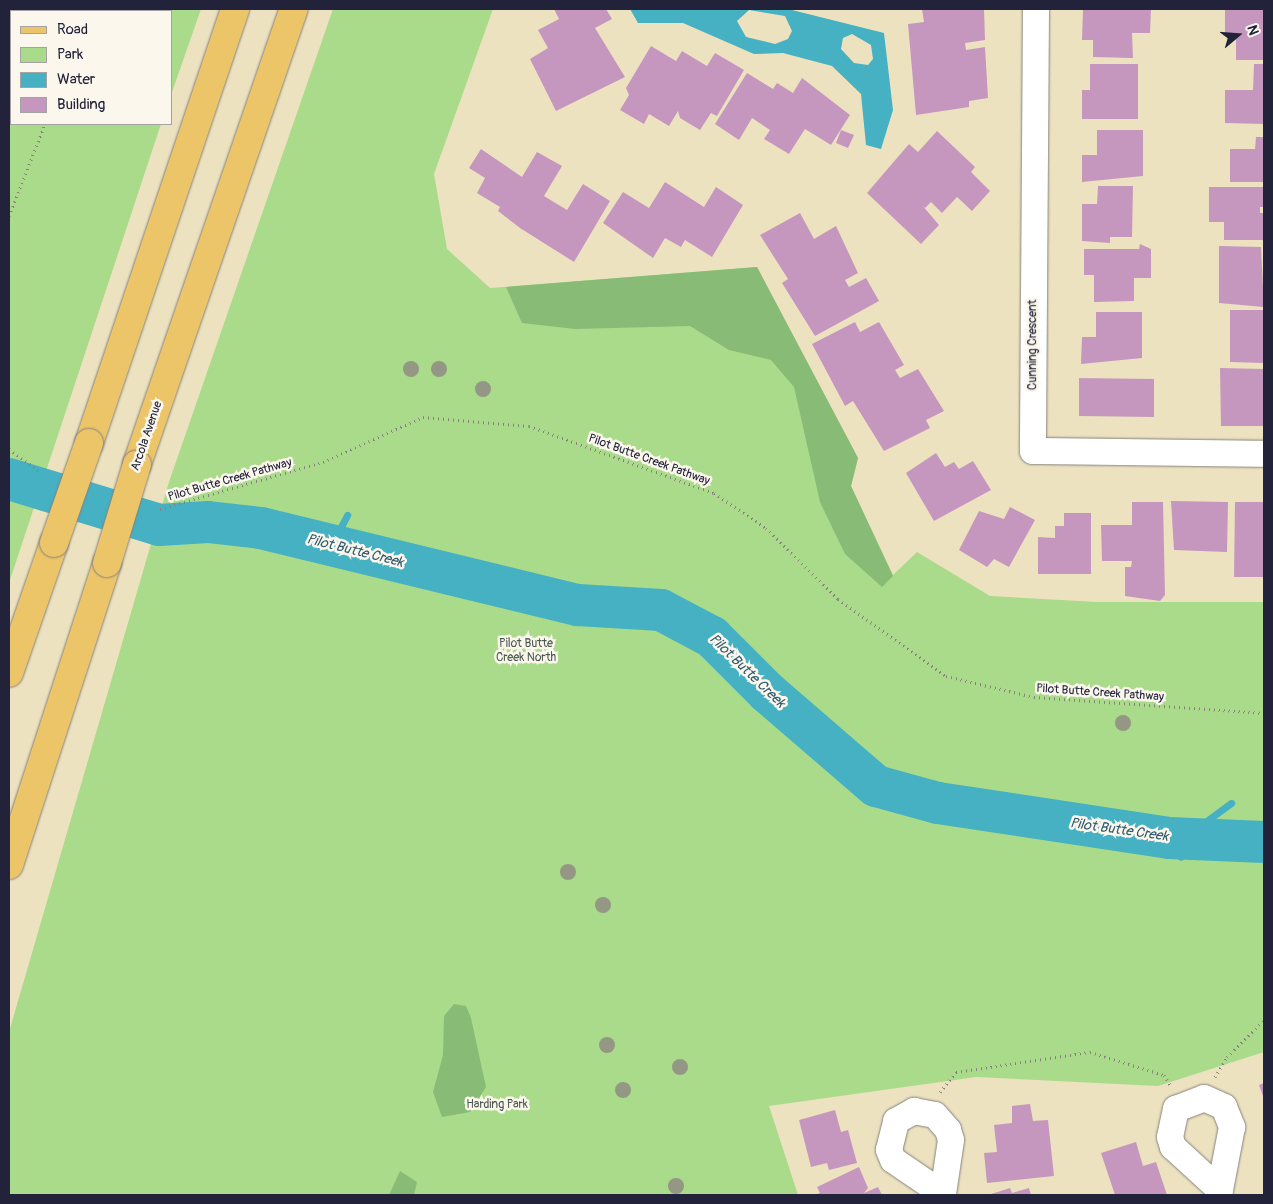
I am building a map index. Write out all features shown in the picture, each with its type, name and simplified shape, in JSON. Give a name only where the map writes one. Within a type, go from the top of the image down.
[{"type":"main road","points":[[9,673],[89,443],[235,9]]},
{"type":"main road","name":"Arcola Avenue","points":[[9,865],[107,563],[137,464],[294,9]]},
{"type":"street","name":"Cunning Crescent","points":[[1036,9],[1033,451],[1264,454]]},
{"type":"street","points":[[1194,1100],[1224,1107],[1232,1127],[1221,1192],[1172,1142],[1171,1117],[1194,1100]]},
{"type":"street","points":[[914,1111],[924,1112],[943,1121],[951,1140],[943,1195],[893,1160],[889,1150],[896,1121],[914,1111]]},
{"type":"path","points":[[9,216],[45,125]]},
{"type":"path","name":"Pilot Butte Creek Pathway","points":[[160,509],[323,462],[423,417],[528,426],[714,493],[766,528],[838,599],[946,676],[1034,697],[1264,713]]},
{"type":"path","points":[[9,449],[38,470]]},
{"type":"path","points":[[924,1112],[956,1072],[1090,1052],[1164,1075],[1194,1100],[1227,1057],[1264,1020]]},
{"type":"green space","points":[[9,9],[201,9],[172,92],[172,10],[10,10],[10,125],[161,125],[9,583]]},
{"type":"green space","name":"Pilot Butte Creek North","points":[[333,9],[493,9],[434,174],[447,249],[490,288],[757,267],[858,458],[851,486],[893,575],[917,552],[990,596],[1097,602],[1264,602],[1264,1052],[1158,1086],[976,1077],[769,1106],[798,1195],[9,1195],[9,1032],[169,482]]},
{"type":"green space","points":[[757,267],[858,458],[851,486],[893,576],[882,587],[845,554],[820,502],[794,387],[771,360],[729,350],[690,326],[575,329],[522,323],[506,287]]},
{"type":"green space","points":[[454,1004],[466,1006],[471,1018],[486,1087],[470,1112],[442,1117],[433,1092],[443,1055],[444,1016]]},
{"type":"green space","points":[[400,1171],[417,1182],[414,1195],[389,1195]]},
{"type":"water","points":[[630,9],[788,9],[884,33],[893,110],[881,149],[866,145],[861,94],[832,66],[783,53],[754,54],[683,23],[638,23]],"holes":[[[749,10],[785,16],[792,31],[788,39],[775,44],[746,37],[737,21]],[[852,34],[871,45],[873,59],[868,65],[854,63],[841,49],[843,38]]]},
{"type":"building","points":[[554,9],[606,9],[612,19],[595,28],[625,77],[556,111],[530,59],[548,48],[538,30],[559,19]]},
{"type":"building","points":[[922,9],[984,9],[985,40],[965,43],[966,50],[985,47],[988,98],[969,101],[969,107],[916,115],[908,24],[924,22]]},
{"type":"building","points":[[1083,9],[1151,9],[1150,33],[1132,33],[1133,58],[1093,57],[1093,40],[1082,40]]},
{"type":"building","points":[[1225,9],[1264,9],[1264,60],[1236,60],[1236,36],[1225,36]]},
{"type":"building","points":[[651,46],[676,61],[682,51],[707,66],[715,53],[744,70],[717,116],[711,113],[700,130],[680,118],[678,111],[669,126],[649,114],[644,124],[620,110],[629,95],[626,88]]},
{"type":"building","points":[[1090,64],[1138,64],[1138,119],[1082,119],[1082,90],[1090,90]]},
{"type":"building","points":[[1254,64],[1264,64],[1264,124],[1225,123],[1225,90],[1253,90]]},
{"type":"building","points":[[747,73],[773,89],[777,83],[793,93],[802,78],[850,115],[831,145],[805,129],[789,154],[764,139],[770,130],[752,118],[739,140],[715,124]]},
{"type":"building","points":[[841,130],[854,135],[848,148],[836,143]]},
{"type":"building","points":[[1097,130],[1143,130],[1143,176],[1082,182],[1082,155],[1097,155]]},
{"type":"building","points":[[937,131],[975,167],[971,172],[990,191],[972,211],[957,197],[942,213],[931,202],[925,208],[922,205],[939,225],[921,244],[867,193],[909,144],[918,152]]},
{"type":"building","points":[[1256,137],[1264,137],[1264,182],[1230,182],[1230,149],[1255,149]]},
{"type":"building","points":[[481,149],[522,177],[537,152],[562,166],[544,196],[567,210],[583,184],[610,201],[574,262],[520,228],[498,211],[500,207],[477,193],[485,178],[469,168]]},
{"type":"building","points":[[665,182],[704,207],[716,187],[743,205],[712,257],[685,240],[681,247],[665,238],[653,258],[603,223],[623,192],[649,208]]},
{"type":"building","points":[[1098,186],[1133,186],[1132,237],[1110,237],[1110,243],[1082,241],[1082,204],[1097,204]]},
{"type":"building","points":[[1209,187],[1264,187],[1264,207],[1260,207],[1260,213],[1264,213],[1264,240],[1224,240],[1224,222],[1209,222]]},
{"type":"building","points":[[800,213],[814,239],[836,226],[858,273],[845,280],[849,287],[866,278],[879,301],[815,336],[782,283],[788,279],[760,235]]},
{"type":"building","points":[[1140,244],[1151,249],[1151,278],[1134,278],[1134,301],[1094,302],[1094,275],[1084,275],[1084,249],[1139,249]]},
{"type":"building","points":[[1219,246],[1261,247],[1264,307],[1219,303]]},
{"type":"building","points":[[1230,310],[1264,310],[1264,363],[1230,362]]},
{"type":"building","points":[[1096,312],[1142,312],[1142,358],[1081,364],[1082,337],[1096,337]]},
{"type":"building","points":[[855,322],[860,332],[879,322],[904,365],[895,370],[900,378],[918,369],[944,411],[926,420],[930,428],[884,451],[853,401],[845,406],[812,344]]},
{"type":"building","points":[[1220,368],[1264,369],[1264,426],[1221,426]]},
{"type":"building","points":[[1079,378],[1154,379],[1154,417],[1079,416]]},
{"type":"building","points":[[936,453],[945,467],[954,462],[959,469],[973,461],[991,490],[934,521],[906,473]]},
{"type":"building","points":[[1171,501],[1228,502],[1227,552],[1174,550]]},
{"type":"building","points":[[1132,502],[1163,502],[1165,595],[1160,601],[1125,596],[1125,567],[1131,567],[1132,561],[1102,561],[1101,525],[1132,525]]},
{"type":"building","points":[[1235,502],[1264,502],[1264,577],[1234,577]]},
{"type":"building","points":[[1010,507],[1035,520],[1009,567],[994,559],[987,567],[959,550],[979,511],[1004,519]]},
{"type":"building","points":[[1064,513],[1091,513],[1091,574],[1038,574],[1038,537],[1055,538],[1055,526],[1064,526]]},
{"type":"building","points":[[1264,1083],[1264,1099],[1259,1085]]},
{"type":"building","points":[[1030,1104],[1033,1121],[1048,1120],[1054,1176],[987,1183],[984,1153],[997,1152],[994,1125],[1012,1123],[1012,1106]]},
{"type":"building","points":[[835,1110],[841,1132],[848,1130],[857,1163],[829,1170],[827,1163],[811,1167],[799,1120]]},
{"type":"building","points":[[1136,1142],[1143,1166],[1156,1162],[1167,1195],[1115,1195],[1101,1153]]},
{"type":"building","points":[[859,1167],[868,1188],[864,1193],[878,1187],[882,1195],[814,1195],[820,1193],[817,1187]]},
{"type":"building","points":[[1010,1188],[1012,1193],[1029,1188],[1031,1195],[988,1195]]},
{"type":"waterway","name":"Pilot Butte Creek","points":[[9,479],[159,525],[208,522],[261,528],[578,605],[661,610],[712,637],[767,692],[876,786],[938,803],[1169,838],[1264,842]]},
{"type":"waterway","points":[[318,542],[336,536],[347,515]]},
{"type":"waterway","points":[[1182,839],[1231,803]]},
{"type":"waterway","points":[[1169,838],[1181,857]]},
{"type":"park label","name":"Harding Park","points":[[497,1105]]}]
